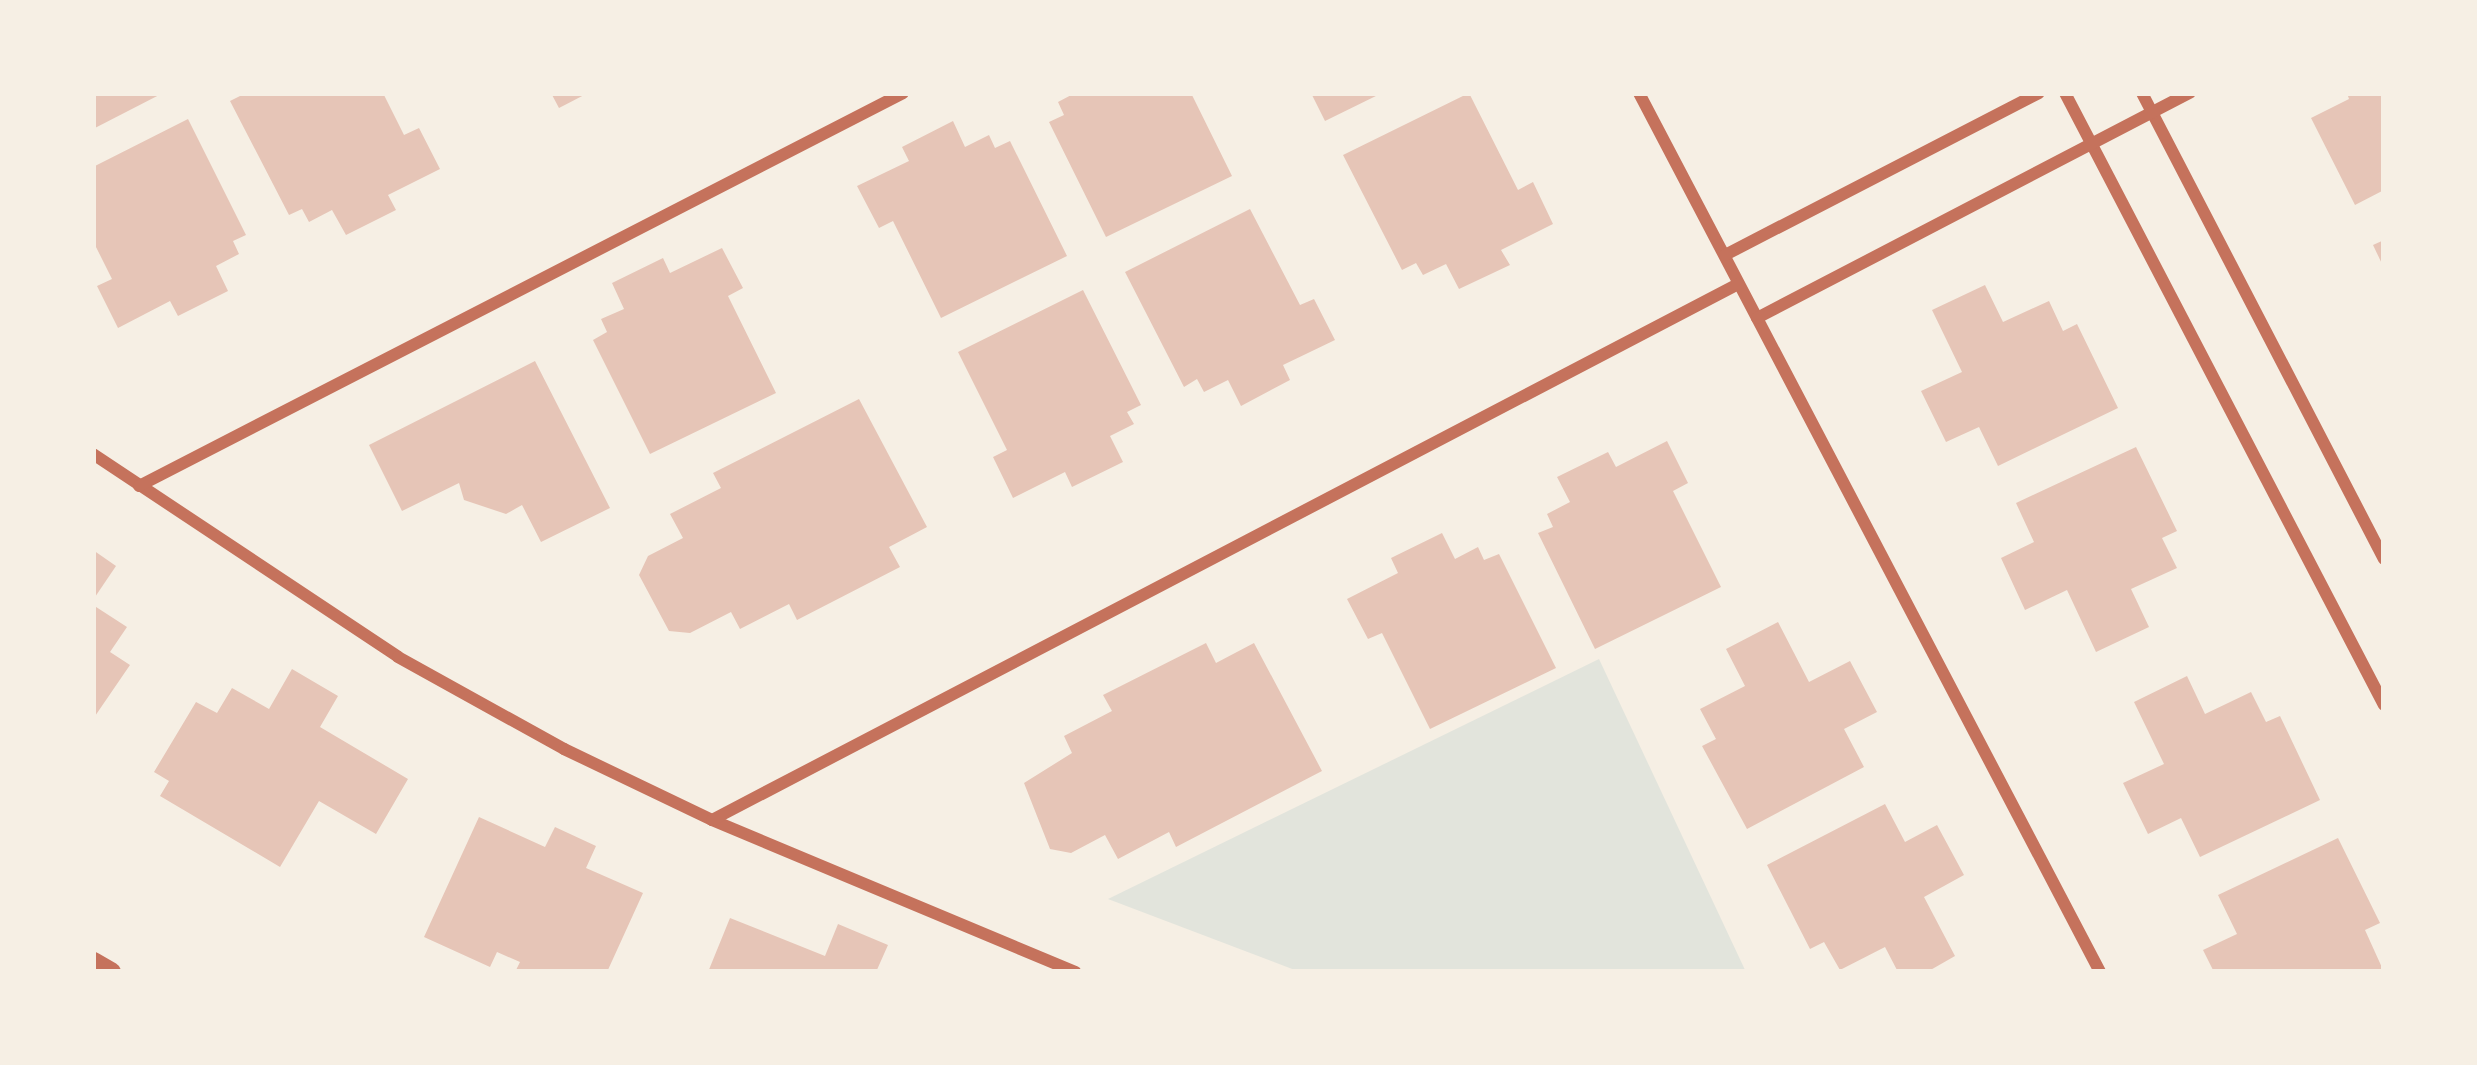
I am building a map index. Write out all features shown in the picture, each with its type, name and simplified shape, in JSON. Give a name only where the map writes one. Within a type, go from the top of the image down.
[{"type":"street","points":[[140,486],[903,93]]},
{"type":"street","points":[[1639,93],[2100,972]]},
{"type":"street","points":[[1725,255],[2039,93]]},
{"type":"street","points":[[2065,93],[2384,706]]},
{"type":"street","points":[[2142,93],[2384,559]]},
{"type":"street","points":[[1757,318],[2190,93]]},
{"type":"street","points":[[712,820],[1738,284]]},
{"type":"street","points":[[93,454],[398,657],[712,820],[1076,972]]},
{"type":"street","points":[[93,962],[110,972]]},
{"type":"shaded area","points":[[1599,659],[1746,972],[1300,972],[1108,899]]},
{"type":"building","points":[[93,93],[163,93],[93,129]]},
{"type":"building","points":[[246,93],[383,93],[404,135],[419,128],[440,169],[388,195],[396,210],[346,235],[332,210],[309,222],[302,209],[289,215],[230,101]]},
{"type":"building","points":[[551,93],[588,93],[559,108]]},
{"type":"building","points":[[1075,93],[1191,93],[1232,176],[1106,237],[1049,122],[1064,115],[1058,102]]},
{"type":"building","points":[[1311,93],[1382,93],[1325,121]]},
{"type":"building","points":[[1469,93],[1518,190],[1533,182],[1553,224],[1501,250],[1510,265],[1459,289],[1446,264],[1423,275],[1416,263],[1402,270],[1343,155]]},
{"type":"building","points":[[2347,93],[2384,93],[2384,190],[2355,205],[2311,118],[2349,99]]},
{"type":"building","points":[[188,119],[246,235],[233,241],[239,254],[216,266],[228,291],[178,316],[170,301],[118,328],[97,286],[112,279],[93,241],[93,167]]},
{"type":"building","points":[[953,121],[965,147],[989,135],[995,148],[1010,141],[1067,256],[941,318],[893,221],[879,228],[857,186],[909,161],[902,147]]},
{"type":"building","points":[[1250,209],[1300,305],[1314,299],[1335,340],[1283,365],[1290,380],[1241,406],[1228,380],[1204,392],[1197,379],[1184,387],[1125,272]]},
{"type":"building","points":[[2384,240],[2384,268],[2373,245]]},
{"type":"building","points":[[722,248],[743,288],[728,296],[776,393],[650,454],[593,340],[607,332],[601,319],[624,309],[612,283],[663,258],[670,273]]},
{"type":"building","points":[[1985,285],[2003,322],[2049,301],[2063,331],[2077,324],[2118,408],[1998,466],[1979,427],[1946,442],[1921,391],[1962,372],[1932,310]]},
{"type":"building","points":[[1083,290],[1141,405],[1127,412],[1134,424],[1110,436],[1123,462],[1072,487],[1065,472],[1013,498],[993,457],[1007,450],[958,352]]},
{"type":"building","points":[[535,361],[610,508],[541,542],[522,505],[506,514],[464,500],[459,483],[402,511],[369,445]]},
{"type":"building","points":[[859,399],[927,527],[889,547],[900,567],[797,620],[789,604],[740,629],[731,612],[690,633],[669,631],[639,575],[648,556],[683,538],[670,514],[721,488],[713,473]]},
{"type":"building","points":[[1667,441],[1688,483],[1673,491],[1721,587],[1595,649],[1538,533],[1553,527],[1547,514],[1570,502],[1557,477],[1608,452],[1616,467]]},
{"type":"building","points":[[2136,447],[2177,531],[2162,538],[2177,568],[2131,589],[2149,627],[2096,652],[2067,590],[2025,610],[2001,558],[2034,542],[2016,503]]},
{"type":"building","points":[[1442,533],[1455,559],[1478,547],[1484,560],[1499,554],[1556,668],[1430,729],[1382,633],[1368,639],[1347,599],[1398,573],[1391,558]]},
{"type":"building","points":[[93,550],[116,566],[93,600]]},
{"type":"building","points":[[93,605],[127,627],[110,652],[130,665],[93,719]]},
{"type":"building","points":[[1778,622],[1809,682],[1850,661],[1877,712],[1844,729],[1864,767],[1747,829],[1702,746],[1716,739],[1700,709],[1745,686],[1726,649]]},
{"type":"building","points":[[1206,643],[1216,663],[1254,643],[1322,771],[1176,847],[1169,832],[1118,859],[1105,835],[1071,853],[1050,849],[1024,783],[1072,753],[1064,736],[1112,711],[1103,695]]},
{"type":"building","points":[[292,669],[338,696],[320,727],[408,779],[376,834],[319,801],[280,867],[160,796],[169,781],[154,772],[196,702],[217,713],[232,688],[269,709]]},
{"type":"building","points":[[2187,676],[2205,714],[2251,692],[2266,722],[2280,716],[2320,800],[2200,857],[2181,818],[2148,834],[2123,783],[2164,764],[2134,702]]},
{"type":"building","points":[[1885,804],[1905,842],[1937,825],[1964,875],[1924,897],[1955,956],[1927,972],[1898,972],[1885,947],[1840,970],[1824,942],[1810,949],[1767,865]]},
{"type":"building","points":[[479,817],[545,847],[555,827],[596,846],[586,868],[643,893],[607,972],[515,972],[520,962],[497,952],[490,967],[424,937]]},
{"type":"building","points":[[2338,838],[2380,923],[2365,930],[2384,972],[2214,972],[2203,950],[2237,934],[2218,895]]},
{"type":"building","points":[[730,918],[825,956],[838,924],[888,945],[876,972],[708,972]]}]
